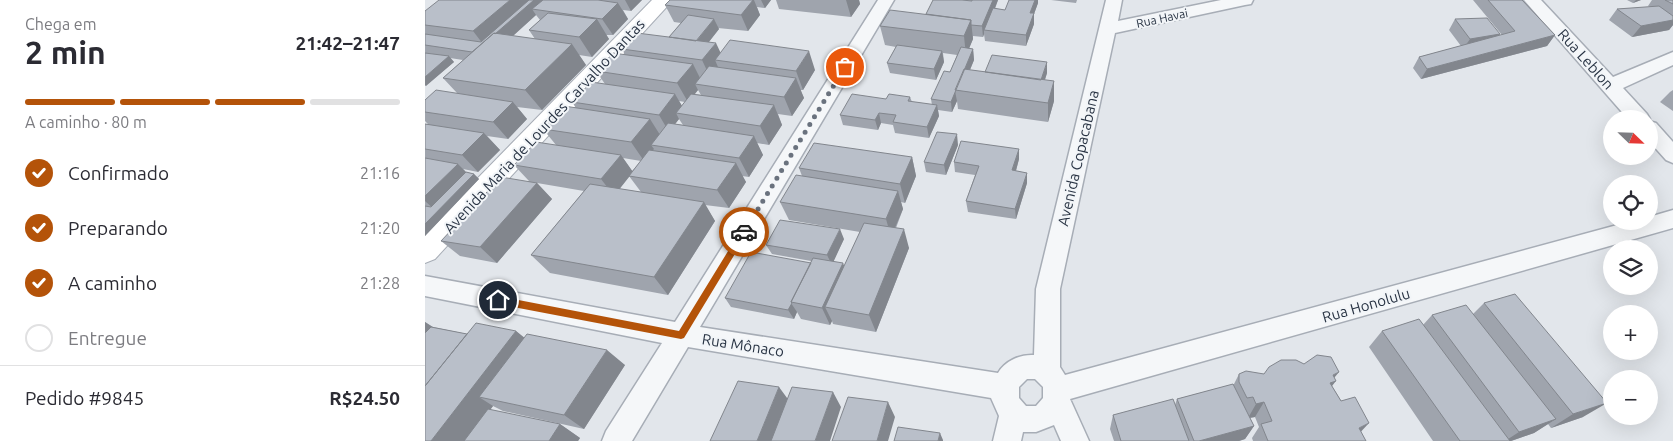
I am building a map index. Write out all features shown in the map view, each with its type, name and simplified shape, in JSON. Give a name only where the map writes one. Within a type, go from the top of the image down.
[{"type":"street","name":"Avenida Maria de Lourdes Carvalho Dantas","points":[[425,251],[663,0]]},
{"type":"street","points":[[616,441],[887,0]]},
{"type":"street","name":"Avenida Copacabana","points":[[1007,441],[1032,401],[1048,316],[1048,289],[1114,0]]},
{"type":"street","name":"Rua Havai","points":[[1107,29],[1245,0]]},
{"type":"street","name":"Rua Leblon","points":[[1533,0],[1632,110]]},
{"type":"street","points":[[1610,86],[1673,58]]},
{"type":"street","points":[[1658,138],[1673,155]]},
{"type":"street","name":"Rua Honolulu","points":[[1032,401],[1673,219]]},
{"type":"street","name":"Rua Mônaco","points":[[425,286],[1032,401]]},
{"type":"street","points":[[1032,401],[1074,438]]},
{"type":"building","points":[[439,0],[510,0],[473,31],[425,25],[425,11]]},
{"type":"building","points":[[529,0],[534,0],[472,52],[425,45],[425,34],[481,42]]},
{"type":"building","points":[[543,0],[598,0],[618,3],[602,19],[532,9]]},
{"type":"building","points":[[670,0],[753,0],[741,15],[665,5]]},
{"type":"building","points":[[933,0],[993,0],[982,26],[971,25],[971,20],[926,14]]},
{"type":"building","points":[[1009,0],[1035,0],[1030,13],[1034,13],[1026,35],[984,30],[993,8],[1005,10]]},
{"type":"building","points":[[1488,0],[1522,0],[1555,35],[1427,69],[1419,57],[1515,31]]},
{"type":"building","points":[[1665,0],[1673,0],[1673,4]]},
{"type":"building","points":[[1659,6],[1673,16],[1673,20],[1641,26],[1617,9]]},
{"type":"building","points":[[890,10],[971,20],[964,36],[880,26]]},
{"type":"building","points":[[548,13],[597,19],[579,37],[529,30]]},
{"type":"building","points":[[688,15],[714,19],[696,41],[669,37]]},
{"type":"building","points":[[1487,18],[1500,34],[1470,39],[1455,19]]},
{"type":"building","points":[[494,33],[572,44],[525,90],[443,78]]},
{"type":"building","points":[[637,33],[716,43],[702,60],[622,49]]},
{"type":"building","points":[[730,40],[809,51],[796,71],[715,60]]},
{"type":"building","points":[[897,45],[942,51],[934,69],[887,63]]},
{"type":"building","points":[[961,47],[973,49],[951,102],[931,99],[944,71],[950,72]]},
{"type":"building","points":[[425,53],[449,56],[425,77]]},
{"type":"building","points":[[613,53],[693,64],[677,83],[596,71]]},
{"type":"building","points":[[992,55],[1047,62],[1041,80],[985,72]]},
{"type":"building","points":[[709,66],[796,78],[784,97],[695,84]]},
{"type":"building","points":[[964,69],[1054,81],[1048,103],[955,90]]},
{"type":"building","points":[[591,82],[675,94],[659,115],[572,102]]},
{"type":"building","points":[[436,90],[513,102],[493,122],[425,112],[425,100]]},
{"type":"building","points":[[691,94],[774,105],[760,126],[676,113]]},
{"type":"building","points":[[852,94],[886,99],[889,94],[910,97],[908,101],[937,105],[927,127],[893,122],[896,115],[879,113],[875,120],[840,115]]},
{"type":"building","points":[[564,106],[650,119],[631,142],[543,129]]},
{"type":"building","points":[[668,123],[754,136],[739,158],[651,145]]},
{"type":"building","points":[[425,124],[484,133],[462,155],[425,149]]},
{"type":"building","points":[[937,132],[957,134],[944,165],[924,162]]},
{"type":"building","points":[[961,141],[1019,149],[1012,170],[1027,173],[1015,209],[966,201],[979,166],[954,162]]},
{"type":"building","points":[[536,142],[621,155],[601,179],[514,165]]},
{"type":"building","points":[[814,143],[912,157],[900,184],[799,168]]},
{"type":"building","points":[[649,150],[736,163],[717,190],[629,176]]},
{"type":"building","points":[[425,158],[458,164],[425,196]]},
{"type":"building","points":[[466,172],[474,174],[425,224],[425,206],[431,207]]},
{"type":"building","points":[[796,175],[898,191],[886,219],[780,202]]},
{"type":"building","points":[[501,177],[537,183],[480,247],[441,241]]},
{"type":"building","points":[[590,184],[704,202],[654,277],[531,255]]},
{"type":"building","points":[[780,220],[840,229],[827,255],[766,245]]},
{"type":"building","points":[[864,223],[904,229],[869,315],[825,307]]},
{"type":"building","points":[[751,252],[811,263],[788,310],[725,298]]},
{"type":"building","points":[[813,258],[843,263],[822,308],[791,302]]},
{"type":"building","points":[[1515,294],[1603,398],[1603,404],[1573,414],[1484,303]]},
{"type":"building","points":[[1466,305],[1556,419],[1519,432],[1432,315]]},
{"type":"building","points":[[1419,319],[1510,441],[1460,441],[1382,331]]},
{"type":"building","points":[[476,323],[516,331],[431,441],[425,441],[425,386]]},
{"type":"building","points":[[431,327],[467,334],[425,386],[425,333]]},
{"type":"building","points":[[527,334],[607,350],[564,415],[479,397]]},
{"type":"building","points":[[1317,355],[1331,357],[1339,372],[1333,375],[1336,381],[1330,383],[1341,401],[1355,397],[1369,423],[1359,428],[1366,441],[1268,441],[1261,424],[1272,421],[1264,402],[1256,404],[1253,397],[1247,398],[1239,382],[1239,374],[1246,371],[1264,374],[1269,367],[1281,360],[1296,360],[1304,364]]},
{"type":"building","points":[[738,381],[779,387],[757,441],[710,441]]},
{"type":"building","points":[[1233,384],[1254,426],[1194,441],[1177,399]]},
{"type":"building","points":[[792,387],[833,392],[815,441],[771,441]]},
{"type":"building","points":[[848,397],[888,402],[877,441],[832,441]]},
{"type":"building","points":[[1173,399],[1189,441],[1121,441],[1113,415]]},
{"type":"building","points":[[488,409],[560,424],[549,441],[464,441]]},
{"type":"building","points":[[898,427],[940,433],[938,441],[894,441]]},
{"type":"way so far","points":[[744,232],[845,67]]},
{"type":"route","points":[[498,300],[681,335],[744,232]]}]
